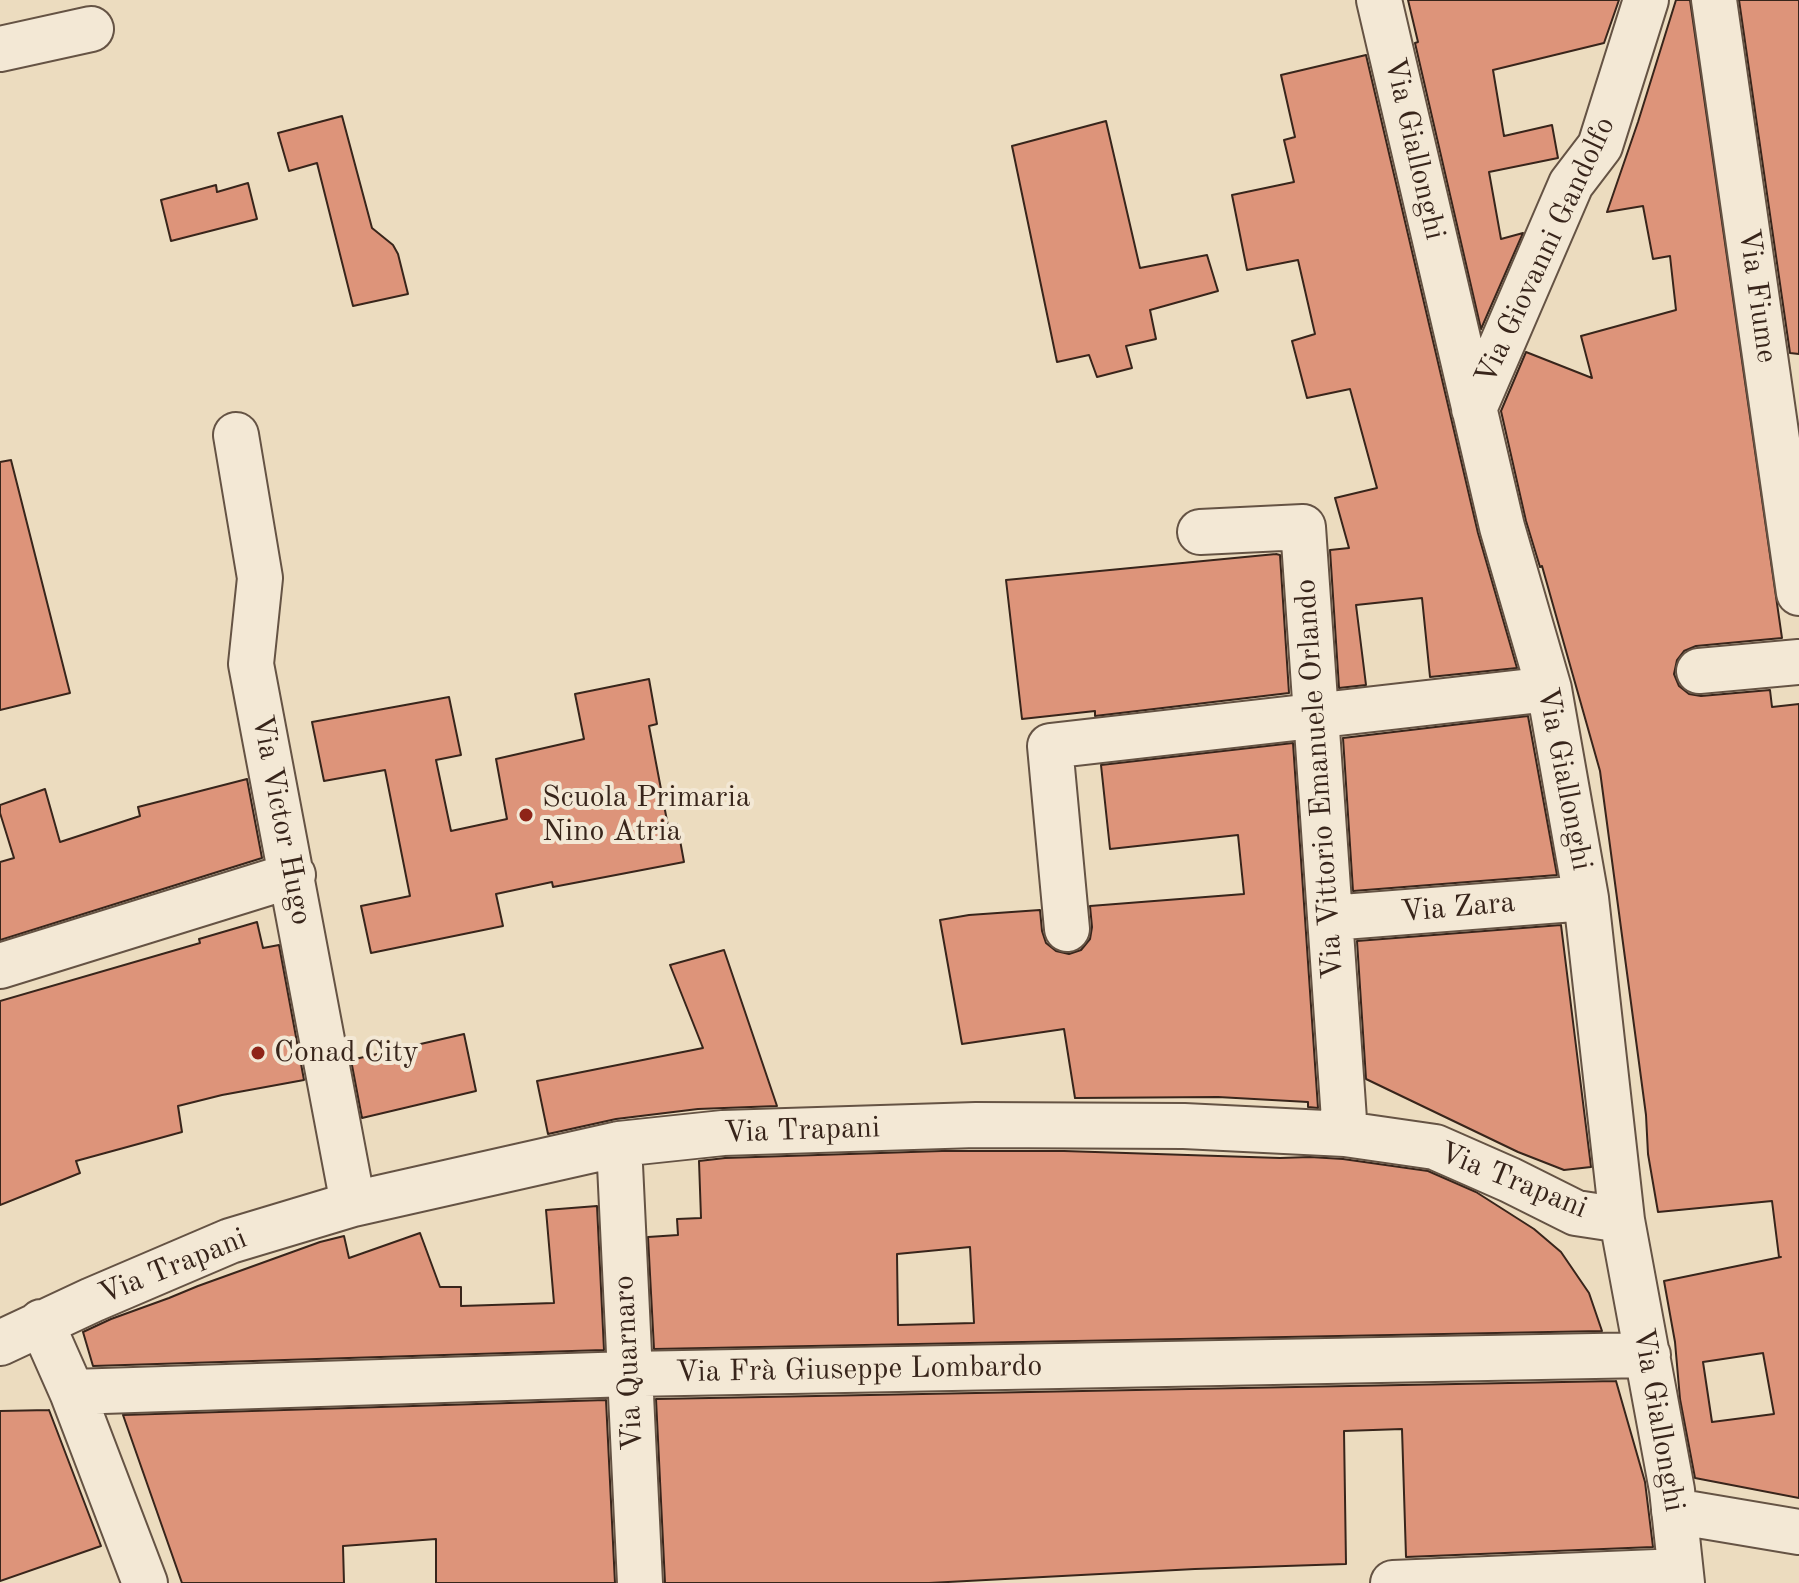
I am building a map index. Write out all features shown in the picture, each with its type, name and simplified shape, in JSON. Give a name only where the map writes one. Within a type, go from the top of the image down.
[{"type":"street","name":"Via Giallonghi","points":[[1379,0],[1502,527],[1549,689],[1586,898],[1622,1220],[1674,1511],[1681,1577]]},
{"type":"street","name":"Via Giovanni Gandolfo","points":[[1474,409],[1571,184],[1600,146],[1646,0]]},
{"type":"street","name":"Via Fiume","points":[[1714,0],[1799,593]]},
{"type":"street","points":[[0,49],[91,29]]},
{"type":"street","name":"Via Victor Hugo","points":[[236,435],[260,578],[251,664],[353,1204]]},
{"type":"street","name":"Via Vittorio Emanuele Orlando","points":[[1200,532],[1303,527],[1345,1134]]},
{"type":"street","points":[[1699,671],[1799,662]]},
{"type":"street","points":[[1067,929],[1050,746],[1549,689]]},
{"type":"street","points":[[0,966],[293,875]]},
{"type":"street","name":"Via Zara","points":[[1330,918],[1586,898]]},
{"type":"street","name":"Via Trapani","points":[[0,1343],[41,1322],[230,1241],[353,1204],[619,1144],[723,1133],[976,1125],[1184,1126],[1345,1134],[1435,1147],[1576,1213],[1622,1220]]},
{"type":"street","name":"Via Quarnaro","points":[[619,1144],[640,1583]]},
{"type":"street","points":[[41,1322],[72,1392],[145,1583]]},
{"type":"street","name":"Via Frà Giuseppe Lombardo","points":[[72,1392],[630,1374],[1648,1355]]},
{"type":"street","points":[[1674,1511],[1799,1532]]},
{"type":"street","points":[[1393,1583],[1681,1577]]},
{"type":"building","points":[[1408,0],[1619,0],[1604,43],[1493,70],[1504,136],[1552,125],[1558,158],[1489,172],[1501,239],[1523,233],[1481,329],[1415,43],[1418,42]]},
{"type":"building","points":[[1676,0],[1690,0],[1782,638],[1696,646],[1684,651],[1677,660],[1674,674],[1679,686],[1689,694],[1701,696],[1770,690],[1772,707],[1799,704],[1799,1498],[1695,1478],[1680,1399],[1675,1342],[1664,1281],[1781,1257],[1772,1201],[1658,1212],[1600,771],[1542,566],[1526,521],[1501,411],[1526,352],[1592,378],[1581,336],[1676,310],[1670,256],[1653,259],[1643,206],[1607,212]],"holes":[[[1763,1353],[1774,1414],[1712,1422],[1703,1362]]]},
{"type":"building","points":[[1739,0],[1799,0],[1799,354],[1790,353]]},
{"type":"building","points":[[1366,55],[1478,533],[1517,668],[1430,677],[1422,598],[1356,605],[1366,685],[1339,688],[1330,550],[1349,548],[1335,498],[1377,488],[1350,389],[1307,398],[1292,341],[1315,334],[1298,260],[1247,270],[1232,195],[1294,182],[1284,140],[1295,137],[1281,75]]},
{"type":"building","points":[[342,116],[372,228],[393,245],[398,254],[408,294],[353,306],[317,163],[289,171],[278,133]]},
{"type":"building","points":[[1106,121],[1140,268],[1207,255],[1218,291],[1150,310],[1156,339],[1126,346],[1132,368],[1097,377],[1089,355],[1057,362],[1012,146]]},
{"type":"building","points":[[248,183],[257,219],[171,241],[161,200],[216,185],[217,192]]},
{"type":"building","points":[[11,460],[70,693],[0,710],[0,462]]},
{"type":"building","points":[[1280,555],[1289,693],[1095,716],[1095,711],[1022,719],[1006,580]]},
{"type":"building","points":[[649,679],[657,724],[649,726],[668,826],[677,824],[684,862],[553,887],[552,882],[496,894],[503,926],[371,953],[361,906],[410,896],[385,770],[324,781],[312,722],[449,697],[461,755],[436,760],[451,831],[507,819],[496,759],[584,739],[575,694]]},
{"type":"building","points":[[1528,716],[1557,875],[1353,891],[1343,738]]},
{"type":"building","points":[[1293,743],[1318,1108],[1308,1107],[1308,1102],[1218,1097],[1075,1098],[1064,1029],[962,1044],[940,920],[1040,910],[1046,943],[1056,951],[1069,954],[1081,950],[1090,939],[1090,906],[1244,894],[1238,835],[1110,849],[1101,765]]},
{"type":"building","points":[[247,779],[262,858],[0,940],[0,862],[14,858],[0,805],[45,789],[60,842],[140,816],[138,807]]},
{"type":"building","points":[[257,922],[263,948],[279,945],[304,1080],[178,1106],[182,1132],[76,1161],[80,1173],[0,1205],[0,1001],[200,943],[199,939]]},
{"type":"building","points":[[1561,925],[1591,1167],[1564,1170],[1518,1152],[1366,1079],[1357,941]]},
{"type":"building","points":[[724,950],[777,1106],[698,1109],[616,1119],[548,1134],[537,1081],[703,1048],[670,965]]},
{"type":"building","points":[[464,1034],[476,1091],[362,1118],[351,1060]]},
{"type":"building","points":[[942,1151],[1064,1151],[1310,1157],[1428,1171],[1476,1192],[1534,1229],[1561,1252],[1589,1293],[1602,1331],[654,1349],[648,1237],[678,1235],[677,1219],[701,1218],[699,1161]],"holes":[[[970,1247],[974,1323],[898,1325],[897,1254]]]},
{"type":"building","points":[[597,1206],[604,1350],[93,1366],[83,1332],[198,1286],[344,1236],[349,1258],[420,1233],[440,1287],[461,1287],[461,1306],[554,1303],[546,1210]]},
{"type":"building","points":[[1616,1381],[1645,1482],[1653,1547],[1406,1557],[1402,1429],[1344,1431],[1346,1564],[929,1583],[665,1583],[656,1399]]},
{"type":"building","points":[[606,1400],[615,1583],[436,1583],[436,1539],[343,1546],[344,1583],[182,1583],[123,1415]]},
{"type":"building","points":[[49,1410],[101,1546],[0,1581],[0,1411]]},
{"type":"place","name":"Scuola Primaria Nino Atria","points":[[526,815]]},
{"type":"place","name":"Conad City","points":[[258,1053]]}]
